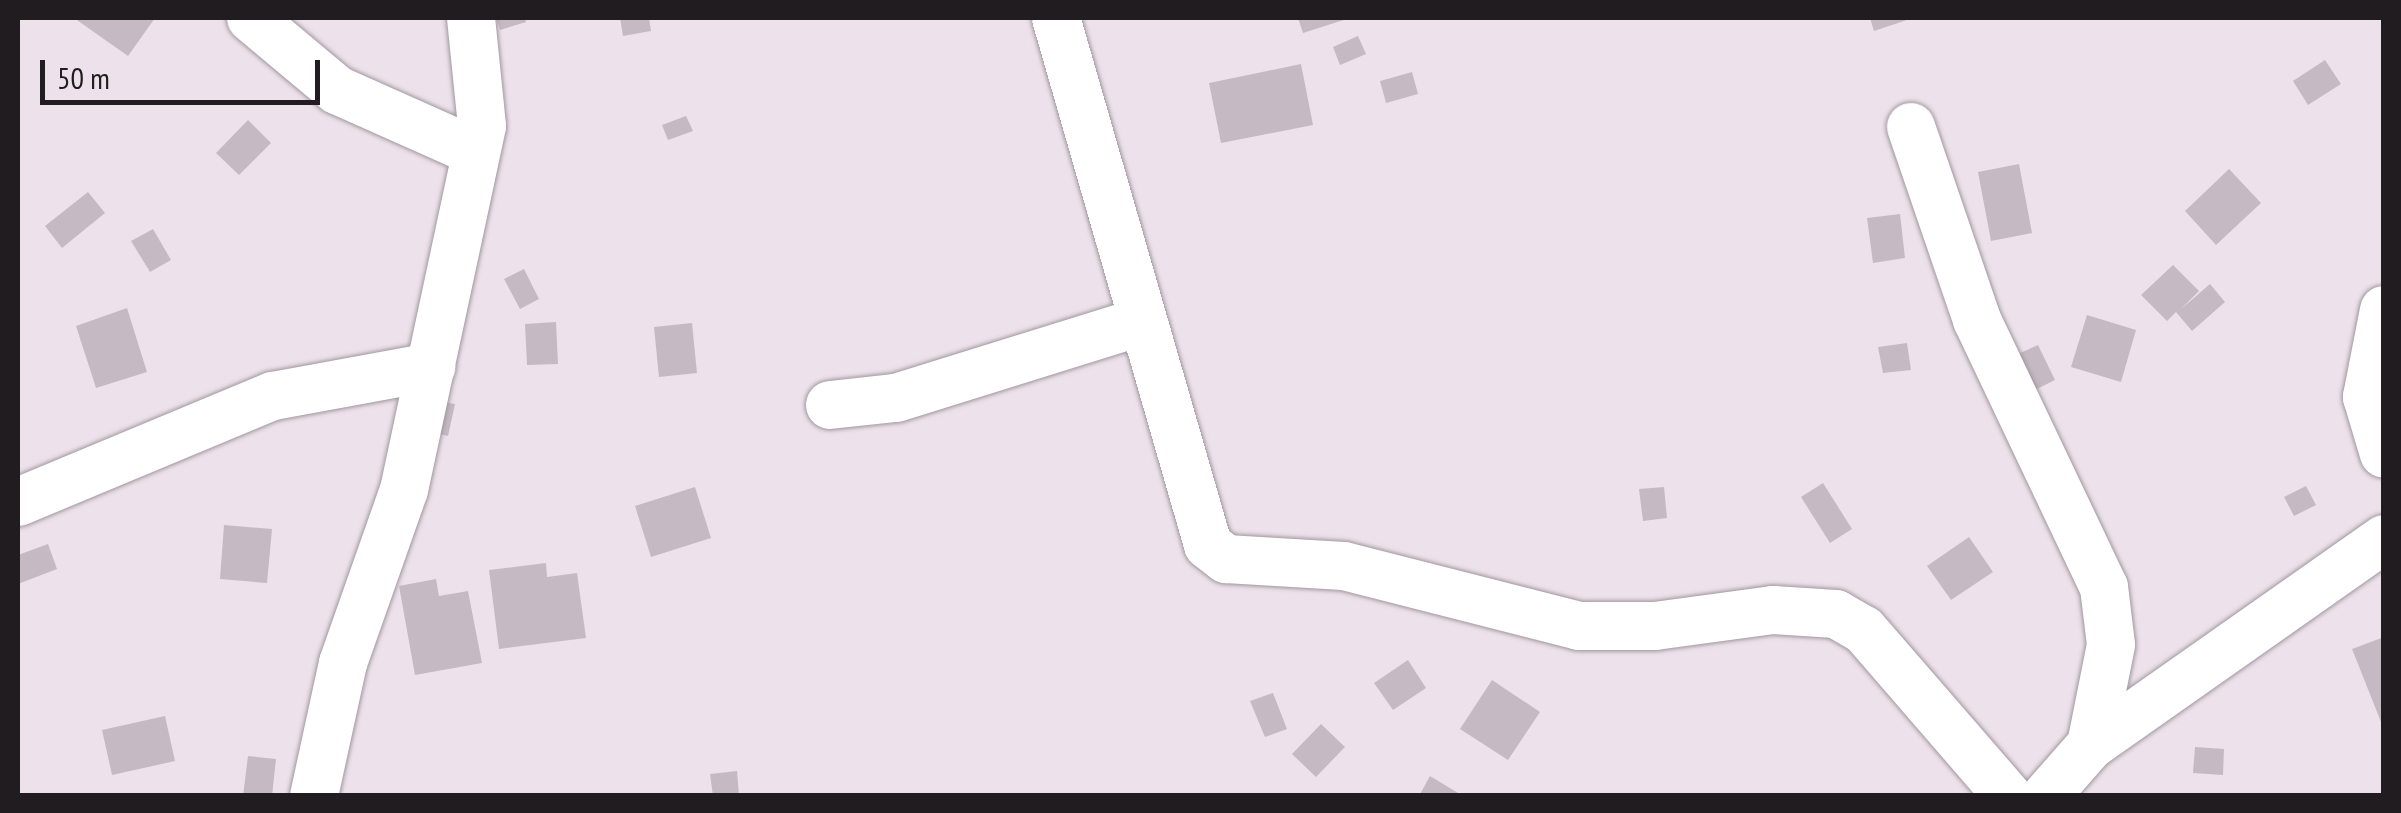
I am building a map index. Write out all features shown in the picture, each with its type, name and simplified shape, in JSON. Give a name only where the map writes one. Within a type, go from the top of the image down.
[{"type":"street","points":[[251,18],[337,90],[472,150]]},
{"type":"street","points":[[314,796],[343,662],[404,490],[472,150],[482,126],[471,18]]},
{"type":"street","points":[[1056,18],[1140,322],[1208,545],[1226,558],[1344,566],[1579,626],[1656,626],[1773,610],[1836,614],[1864,630],[2008,796]]},
{"type":"street","points":[[1911,127],[1977,320],[2104,587],[2111,646],[2091,745]]},
{"type":"street","points":[[2384,310],[2367,397],[2384,454]]},
{"type":"street","points":[[830,405],[896,398],[1140,322]]},
{"type":"street","points":[[18,502],[273,396],[431,368]]},
{"type":"street","points":[[2046,796],[2091,745],[2384,539]]},
{"type":"building","points":[[74,18],[155,18],[128,56]]},
{"type":"building","points":[[496,18],[525,18],[526,22],[500,30]]},
{"type":"building","points":[[620,18],[649,18],[651,31],[623,36]]},
{"type":"building","points":[[1298,18],[1350,18],[1303,33]]},
{"type":"building","points":[[1870,18],[1913,18],[1874,31]]},
{"type":"building","points":[[1358,36],[1366,54],[1340,65],[1333,47]]},
{"type":"building","points":[[2325,60],[2341,84],[2308,105],[2293,81]]},
{"type":"building","points":[[1301,64],[1313,125],[1221,143],[1209,83]]},
{"type":"building","points":[[1412,72],[1418,94],[1386,103],[1380,81]]},
{"type":"building","points":[[686,116],[693,131],[668,140],[662,125]]},
{"type":"building","points":[[248,120],[271,143],[239,175],[216,153]]},
{"type":"building","points":[[2019,164],[2032,233],[1991,241],[1978,172]]},
{"type":"building","points":[[2229,169],[2261,203],[2216,245],[2185,211]]},
{"type":"building","points":[[88,192],[105,213],[62,248],[45,226]]},
{"type":"building","points":[[1900,214],[1905,258],[1873,263],[1867,218]]},
{"type":"building","points":[[153,229],[171,260],[150,272],[131,241]]},
{"type":"building","points":[[2173,265],[2199,291],[2180,310],[2210,284],[2225,302],[2192,331],[2176,312],[2167,321],[2141,295]]},
{"type":"building","points":[[524,269],[539,299],[520,309],[504,279]]},
{"type":"building","points":[[127,308],[147,372],[96,388],[76,326]]},
{"type":"building","points":[[2087,315],[2136,330],[2121,382],[2071,367]]},
{"type":"building","points":[[556,322],[558,364],[527,365],[525,324]]},
{"type":"building","points":[[692,323],[697,373],[659,377],[654,327]]},
{"type":"building","points":[[1907,343],[1911,370],[1883,373],[1878,347]]},
{"type":"building","points":[[2038,345],[2055,380],[2035,390],[2018,354]]},
{"type":"building","points":[[425,399],[455,404],[448,436],[419,430]]},
{"type":"building","points":[[1823,483],[1852,529],[1830,543],[1801,497]]},
{"type":"building","points":[[2306,486],[2316,505],[2294,516],[2284,497]]},
{"type":"building","points":[[695,487],[711,538],[651,557],[635,506]]},
{"type":"building","points":[[1664,487],[1667,518],[1643,521],[1639,489]]},
{"type":"building","points":[[224,525],[272,529],[267,583],[220,579]]},
{"type":"building","points":[[1969,537],[1993,572],[1951,600],[1927,566]]},
{"type":"building","points":[[48,544],[57,569],[18,584],[18,555]]},
{"type":"building","points":[[546,563],[547,577],[577,573],[586,638],[499,649],[489,570]]},
{"type":"building","points":[[436,579],[439,596],[468,591],[482,663],[415,675],[399,586]]},
{"type":"building","points":[[2384,637],[2384,727],[2383,727],[2352,649]]},
{"type":"building","points":[[1408,660],[1426,688],[1393,710],[1374,683]]},
{"type":"building","points":[[1492,680],[1540,712],[1508,760],[1460,729]]},
{"type":"building","points":[[1273,693],[1287,729],[1265,737],[1250,701]]},
{"type":"building","points":[[165,716],[175,761],[112,775],[102,730]]},
{"type":"building","points":[[1321,724],[1345,747],[1316,777],[1292,754]]},
{"type":"building","points":[[2195,747],[2224,749],[2223,775],[2193,773]]},
{"type":"building","points":[[248,756],[276,759],[272,796],[243,796]]},
{"type":"building","points":[[737,771],[739,796],[713,796],[710,774]]},
{"type":"building","points":[[1430,776],[1463,796],[1419,796]]}]
